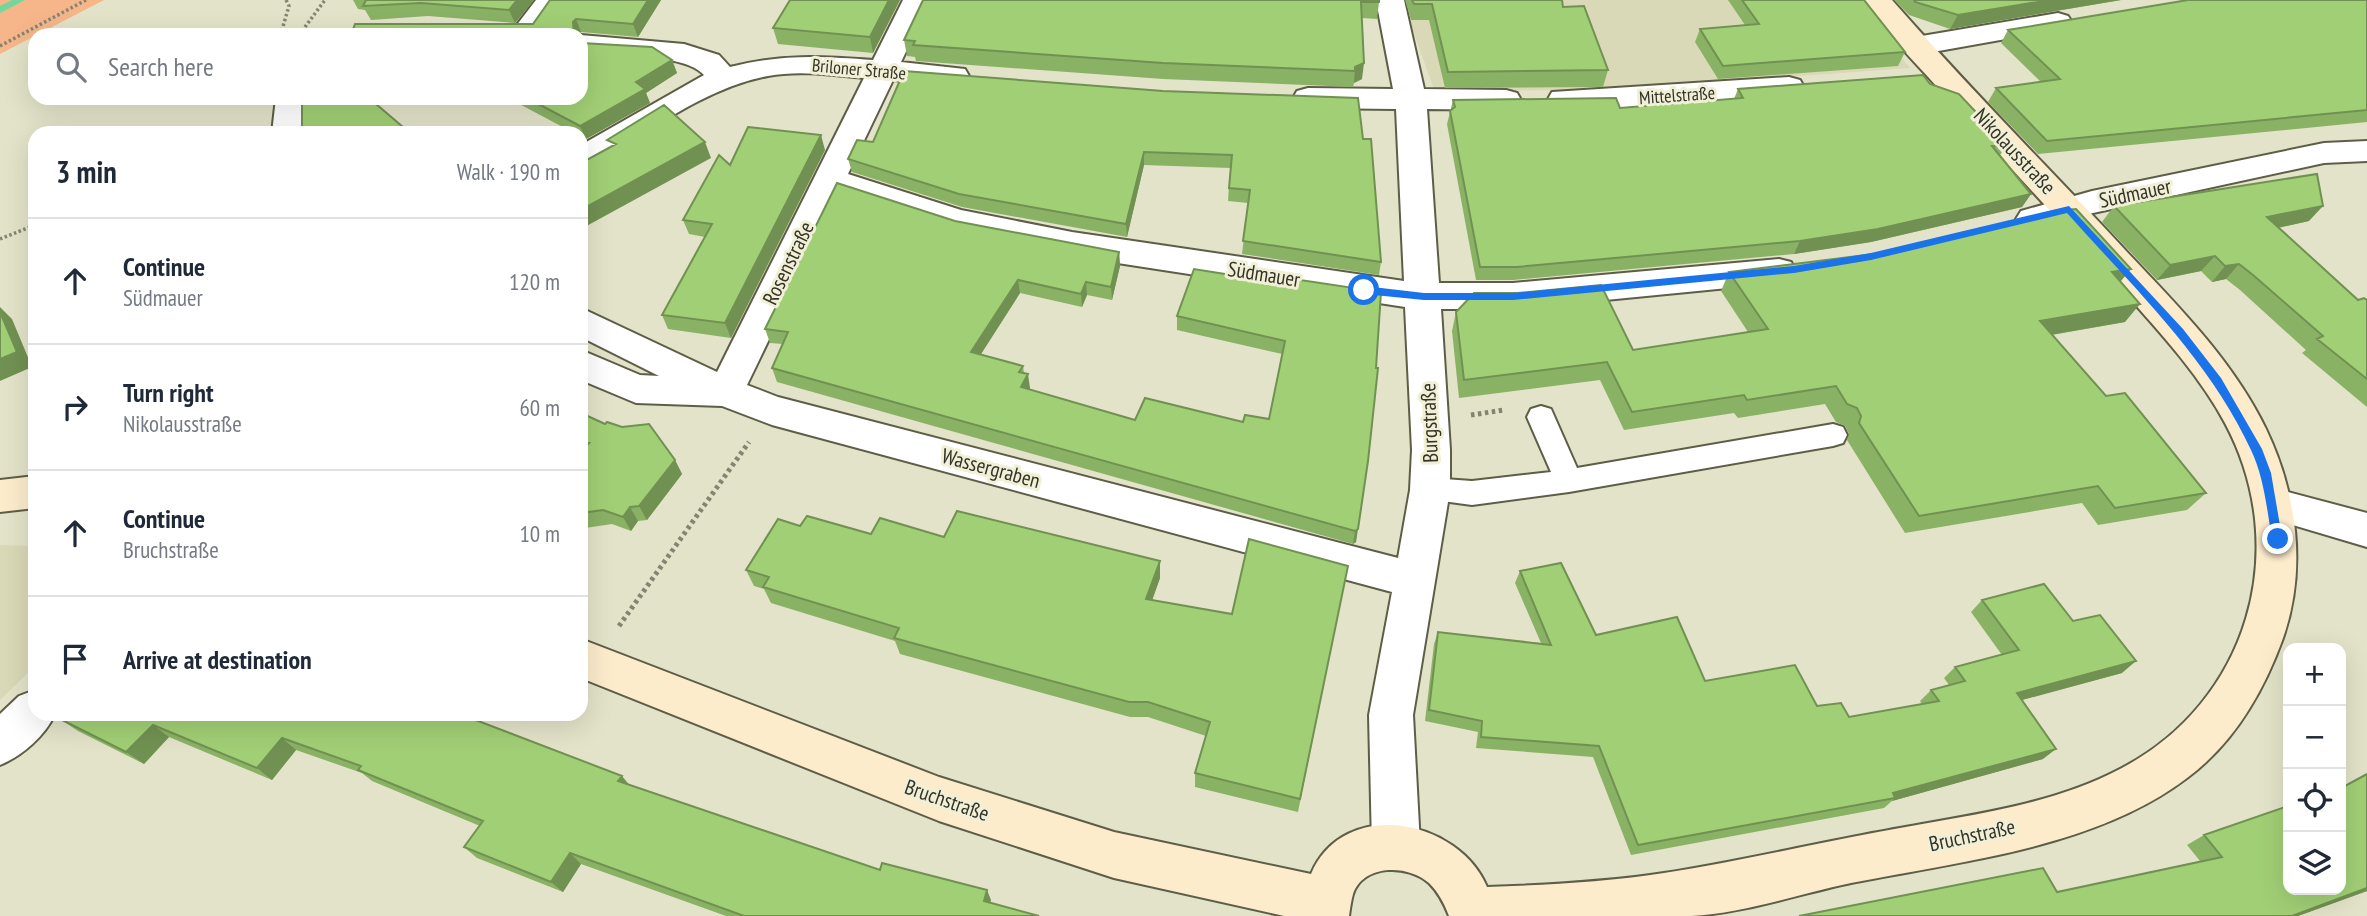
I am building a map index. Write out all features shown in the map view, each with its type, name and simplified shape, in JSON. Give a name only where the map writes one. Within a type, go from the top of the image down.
[{"type":"main road","name":"Nikolausstraße","points":[[1877,0],[1916,46],[2180,332],[2217,381],[2257,449],[2273,504]]},
{"type":"main road","points":[[0,496],[28,493]]},
{"type":"main road","name":"Bruchstraße","points":[[1473,914],[1546,910],[1664,897],[2007,829],[2105,800],[2170,764],[2210,726],[2234,697],[2261,643],[2273,606],[2279,568],[2273,504]]},
{"type":"main road","name":"Bruchstraße","points":[[588,661],[939,799],[1114,855],[1325,908]]},
{"type":"main road","points":[[1325,908],[1331,882],[1358,854],[1376,847],[1396,845],[1417,849],[1437,859],[1453,873],[1465,891],[1473,914]]},
{"type":"street","points":[[521,28],[551,0]]},
{"type":"street","name":"Rosenstraße","points":[[725,392],[917,0]]},
{"type":"street","name":"Burgstraße","points":[[1390,0],[1411,101],[1424,296],[1430,490],[1391,715],[1396,845]]},
{"type":"street","points":[[1916,46],[2079,18]]},
{"type":"street","points":[[588,45],[684,53],[708,61],[723,78]]},
{"type":"street","name":"Briloner Straße","points":[[588,155],[688,95],[723,78],[785,64],[976,78]]},
{"type":"street","points":[[1903,77],[1944,74]]},
{"type":"street","name":"Mittelstraße","points":[[1411,101],[1621,99],[1823,84]]},
{"type":"street","points":[[1275,97],[1411,101]]},
{"type":"street","points":[[289,126],[290,105]]},
{"type":"street","name":"Südmauer","points":[[2006,226],[2324,153],[2367,151]]},
{"type":"street","name":"Südmauer","points":[[829,179],[958,221],[1072,244],[1364,290],[1424,296],[1513,296],[1807,267]]},
{"type":"street","name":"Wassergraben","points":[[588,324],[725,392],[772,410],[1413,580]]},
{"type":"street","points":[[588,367],[636,389],[725,392]]},
{"type":"street","points":[[2273,504],[2367,530]]},
{"type":"street","points":[[0,744],[28,717]]},
{"type":"lane","points":[[1541,417],[1569,481]]},
{"type":"lane","points":[[1430,490],[1472,493],[1569,481],[1833,435]]},
{"type":"path","points":[[34,28],[86,0]]},
{"type":"path","points":[[282,28],[289,6],[286,0]]},
{"type":"path","points":[[305,28],[325,0]]},
{"type":"path","points":[[0,46],[28,31]]},
{"type":"path","points":[[0,239],[28,228]]},
{"type":"path","points":[[588,660],[772,410]]},
{"type":"shaded area","points":[[0,0],[104,0],[50,28],[28,28],[28,39],[0,54]]},
{"type":"shaded area","points":[[1408,0],[1853,0],[1910,68],[1621,89],[1435,92],[1412,28]]},
{"type":"shaded area","points":[[0,545],[28,546],[28,673],[0,700]]},
{"type":"building","points":[[366,0],[517,0],[509,10],[421,3],[363,6]]},
{"type":"building","points":[[550,0],[648,0],[633,24],[576,19],[573,28],[354,28],[355,24],[533,24]]},
{"type":"building","points":[[790,0],[889,0],[870,37],[773,28]]},
{"type":"building","points":[[923,0],[1379,2],[1361,2],[1364,63],[1355,67],[1355,71],[1163,63],[913,45],[915,41],[904,40]]},
{"type":"building","points":[[1412,0],[1562,0],[1563,7],[1584,6],[1608,70],[1448,72],[1432,4],[1414,4]]},
{"type":"building","points":[[1742,0],[1864,0],[1905,52],[1723,66],[1700,29],[1759,24]]},
{"type":"building","points":[[1914,0],[2050,0],[1958,15]]},
{"type":"building","points":[[2188,0],[2367,0],[2367,110],[2047,141],[1996,88],[2060,79],[2008,30]]},
{"type":"building","points":[[588,43],[652,47],[672,60],[636,82],[645,89],[580,126],[540,105],[588,105]]},
{"type":"building","points":[[904,71],[1163,91],[1358,98],[1363,139],[1371,139],[1381,262],[1243,241],[1250,190],[1229,188],[1232,155],[1144,152],[1126,224],[959,194],[848,159],[857,140],[873,142]]},
{"type":"building","points":[[1923,75],[1930,84],[1959,94],[2007,145],[1992,146],[2031,194],[1878,229],[1800,241],[1517,267],[1480,267],[1450,111],[1455,107],[1453,100],[1616,98],[1620,108],[1743,98],[1738,89]]},
{"type":"building","points":[[302,105],[377,105],[402,126],[302,126]]},
{"type":"building","points":[[664,105],[705,142],[588,206],[588,159],[616,144],[607,140]]},
{"type":"building","points":[[748,127],[821,135],[725,323],[662,315],[712,224],[683,220],[719,155],[730,165]]},
{"type":"building","points":[[2317,174],[2323,206],[2267,217],[2358,300],[2367,300],[2367,379],[2317,339],[2323,336],[2239,264],[2225,266],[2215,256],[2170,265],[2114,206]]},
{"type":"building","points":[[837,183],[955,221],[1119,252],[1111,287],[1086,282],[1081,294],[1018,280],[971,352],[1023,366],[1019,372],[1028,374],[1021,387],[1135,420],[1145,398],[1243,422],[1245,415],[1269,419],[1285,341],[1177,316],[1194,269],[1238,276],[1239,271],[1381,292],[1378,368],[1358,529],[1355,531],[772,368],[788,332],[765,329]]},
{"type":"building","points":[[2076,209],[2131,269],[2112,272],[2140,304],[2040,321],[2106,396],[2125,393],[2206,493],[2115,508],[2098,486],[1919,516],[1859,423],[1861,416],[1857,408],[1847,404],[1836,386],[1747,400],[1744,395],[1632,412],[1607,362],[1464,380],[1456,312],[1474,293],[1518,293],[1601,285],[1633,350],[1768,329],[1729,272],[1882,253],[1981,232],[2054,211]]},
{"type":"building","points":[[0,312],[17,352],[0,359]]},
{"type":"building","points":[[588,416],[605,424],[607,422],[622,427],[649,424],[675,460],[639,506],[630,507],[623,517],[603,510],[588,512]]},
{"type":"building","points":[[957,511],[1160,561],[1146,599],[1232,614],[1249,539],[1348,566],[1300,799],[1195,773],[1210,722],[1148,702],[1129,702],[894,638],[899,628],[763,587],[769,577],[746,570],[778,519],[800,526],[807,516],[871,534],[880,518],[944,537]]},
{"type":"building","points":[[1561,563],[1596,635],[1677,617],[1705,681],[1795,665],[1817,706],[1841,703],[1849,717],[1939,701],[1931,690],[1965,681],[1955,667],[2019,650],[1982,600],[2044,584],[2073,621],[2100,615],[2136,661],[2017,693],[2056,749],[1893,793],[1895,798],[1638,845],[1599,746],[1481,737],[1482,721],[1429,710],[1438,632],[1551,645],[1520,571]]},
{"type":"building","points":[[64,721],[478,721],[622,776],[618,781],[880,870],[882,863],[987,890],[984,901],[1039,916],[744,916],[570,853],[551,882],[464,847],[483,821],[358,770],[361,766],[282,738],[257,768],[153,725],[126,752]]},
{"type":"building","points":[[2367,774],[2367,888],[2292,916],[1799,916],[2043,868],[2057,892],[2222,857],[2204,835],[2283,808],[2283,895],[2346,895],[2346,785]]},
{"type":"waterway","points":[[0,10],[20,0]]},
{"type":"route","points":[[1364,290],[1424,296],[1513,296],[1794,269],[1871,257],[2069,210],[2180,332],[2242,420],[2257,449],[2265,473],[2278,539]]}]
